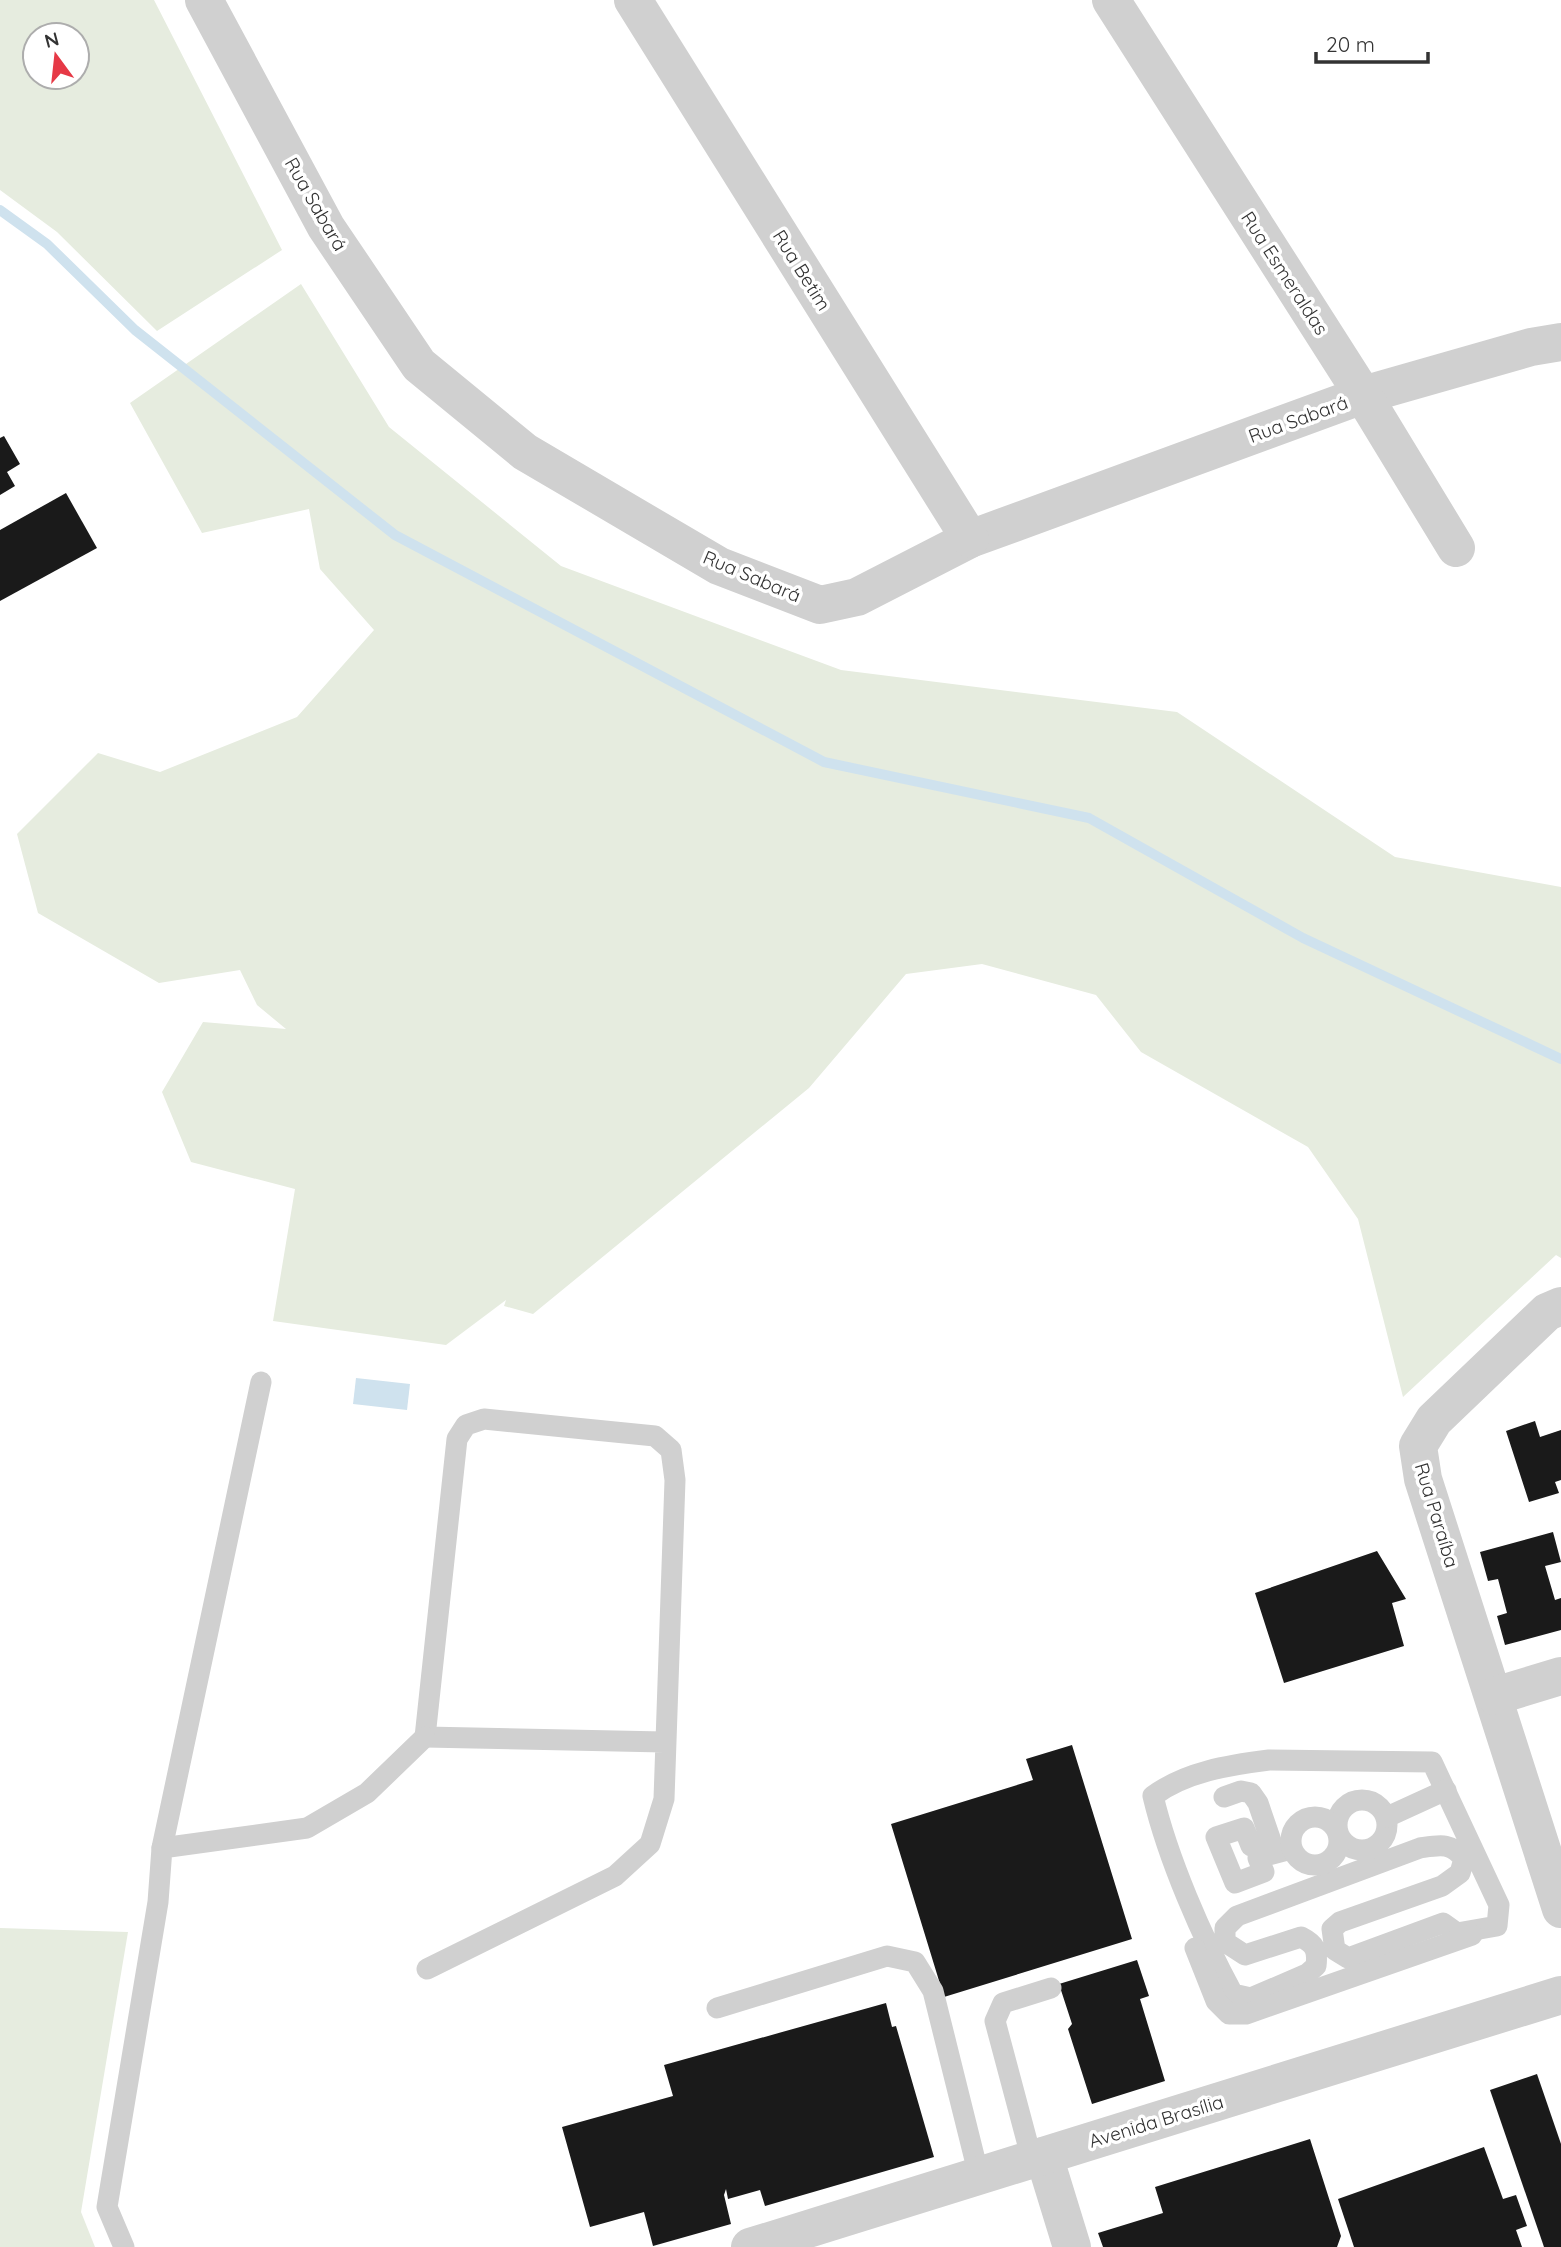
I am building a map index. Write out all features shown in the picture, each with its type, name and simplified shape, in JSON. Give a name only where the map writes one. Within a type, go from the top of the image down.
[{"type":"street","name":"Rua Sabará","points":[[204,0],[326,227],[419,365],[525,452],[719,566],[820,605],[857,597],[970,539],[1363,395],[1531,347],[1561,342]]},
{"type":"street","name":"Rua Betim","points":[[633,0],[970,539]]},
{"type":"street","name":"Rua Esmeraldas","points":[[1111,0],[1363,395],[1456,548]]},
{"type":"street","name":"Rua Paraíba","points":[[1561,1306],[1547,1312],[1434,1420],[1418,1446],[1423,1479],[1495,1696],[1561,1909]]},
{"type":"street","points":[[1495,1696],[1561,1676]]},
{"type":"street","name":"Avenida Brasília","points":[[750,2247],[1561,1995]]},
{"type":"street","points":[[1038,2158],[1072,2247]]},
{"type":"lane","points":[[124,2247],[107,2207],[158,1902],[162,1849],[261,1382]]},
{"type":"lane","points":[[162,1849],[307,1828],[367,1793],[425,1737],[457,1439],[466,1425],[484,1419],[655,1436],[671,1450],[675,1480],[664,1799],[650,1844],[615,1876],[427,1969]]},
{"type":"lane","points":[[425,1737],[664,1742]]},
{"type":"lane","points":[[1269,1760],[1432,1762],[1499,1905],[1497,1926],[1457,1933],[1443,1923],[1348,1958],[1335,1950],[1332,1929],[1340,1922],[1442,1886],[1460,1873],[1464,1859],[1456,1848],[1444,1845],[1420,1848],[1237,1916],[1225,1928],[1225,1942],[1236,1951],[1245,1955],[1301,1937],[1313,1943],[1318,1954],[1316,1966],[1307,1974],[1251,1998],[1233,1994],[1191,1903],[1153,1796],[1165,1787],[1208,1771],[1269,1760]]},
{"type":"lane","points":[[1387,1817],[1446,1790]]},
{"type":"lane","points":[[1224,1797],[1241,1791],[1251,1793],[1258,1803],[1271,1841],[1251,1846],[1244,1828],[1216,1837],[1234,1883],[1264,1872],[1258,1858],[1291,1849]]},
{"type":"lane","points":[[1387,1817],[1379,1806],[1367,1800],[1354,1801],[1343,1809],[1338,1821],[1339,1834],[1339,1846],[1333,1858],[1322,1865],[1310,1865],[1298,1860],[1291,1849],[1290,1836],[1296,1825],[1307,1818],[1320,1817],[1332,1823],[1339,1834],[1346,1844],[1358,1850],[1371,1849],[1381,1842],[1387,1830],[1387,1817]]},
{"type":"lane","points":[[1152,1838],[1216,2001],[1229,2014],[1246,2014],[1497,1926]]},
{"type":"lane","points":[[717,2008],[887,1956],[915,1962],[933,1991],[979,2176]]},
{"type":"lane","points":[[1038,2158],[996,2021],[1003,2003],[1051,1988]]},
{"type":"shaded area","points":[[0,0],[154,0],[282,250],[157,331],[57,232],[0,190]]},
{"type":"shaded area","points":[[301,284],[389,427],[561,566],[841,670],[1177,712],[1395,857],[1561,887],[1561,1258],[1556,1255],[1403,1397],[1358,1219],[1308,1147],[1141,1052],[1096,995],[982,964],[906,974],[809,1088],[533,1314],[504,1306],[506,1300],[446,1345],[273,1321],[295,1189],[191,1162],[162,1092],[203,1022],[286,1029],[257,1005],[240,970],[159,983],[38,913],[17,834],[98,753],[160,772],[297,717],[374,630],[320,569],[309,509],[202,533],[130,403]]},
{"type":"shaded area","points":[[0,1928],[128,1932],[81,2212],[95,2247],[0,2247]]},
{"type":"water","points":[[356,1378],[410,1384],[407,1410],[353,1404]]},
{"type":"building","points":[[4,436],[20,464],[7,472],[15,486],[0,495],[0,438]]},
{"type":"building","points":[[66,493],[97,548],[0,601],[0,530]]},
{"type":"building","points":[[1535,1421],[1540,1437],[1561,1430],[1561,1480],[1555,1482],[1559,1493],[1529,1502],[1506,1431]]},
{"type":"building","points":[[1553,1532],[1561,1562],[1545,1566],[1555,1600],[1561,1598],[1561,1630],[1505,1645],[1497,1616],[1507,1613],[1498,1579],[1488,1581],[1480,1552]]},
{"type":"building","points":[[1377,1551],[1406,1599],[1392,1603],[1404,1646],[1284,1683],[1255,1593]]},
{"type":"building","points":[[1072,1745],[1132,1939],[944,1997],[891,1824],[1033,1780],[1026,1759]]},
{"type":"building","points":[[1137,1960],[1149,1996],[1140,1999],[1165,2081],[1092,2104],[1068,2029],[1072,2024],[1059,1984]]},
{"type":"building","points":[[886,2003],[892,2027],[896,2026],[934,2157],[765,2206],[760,2190],[728,2199],[726,2189],[724,2195],[731,2224],[653,2246],[644,2212],[590,2227],[562,2127],[673,2096],[664,2065]]},
{"type":"building","points":[[1537,2074],[1561,2144],[1561,2247],[1544,2247],[1490,2090]]},
{"type":"building","points":[[1310,2139],[1341,2236],[1337,2247],[1103,2247],[1098,2233],[1163,2213],[1155,2187]]},
{"type":"building","points":[[1484,2147],[1503,2199],[1516,2195],[1527,2226],[1516,2230],[1522,2247],[1354,2247],[1338,2199]]},
{"type":"waterway","points":[[0,210],[47,244],[135,330],[395,535],[824,762],[1089,818],[1303,938],[1561,1059]]}]
